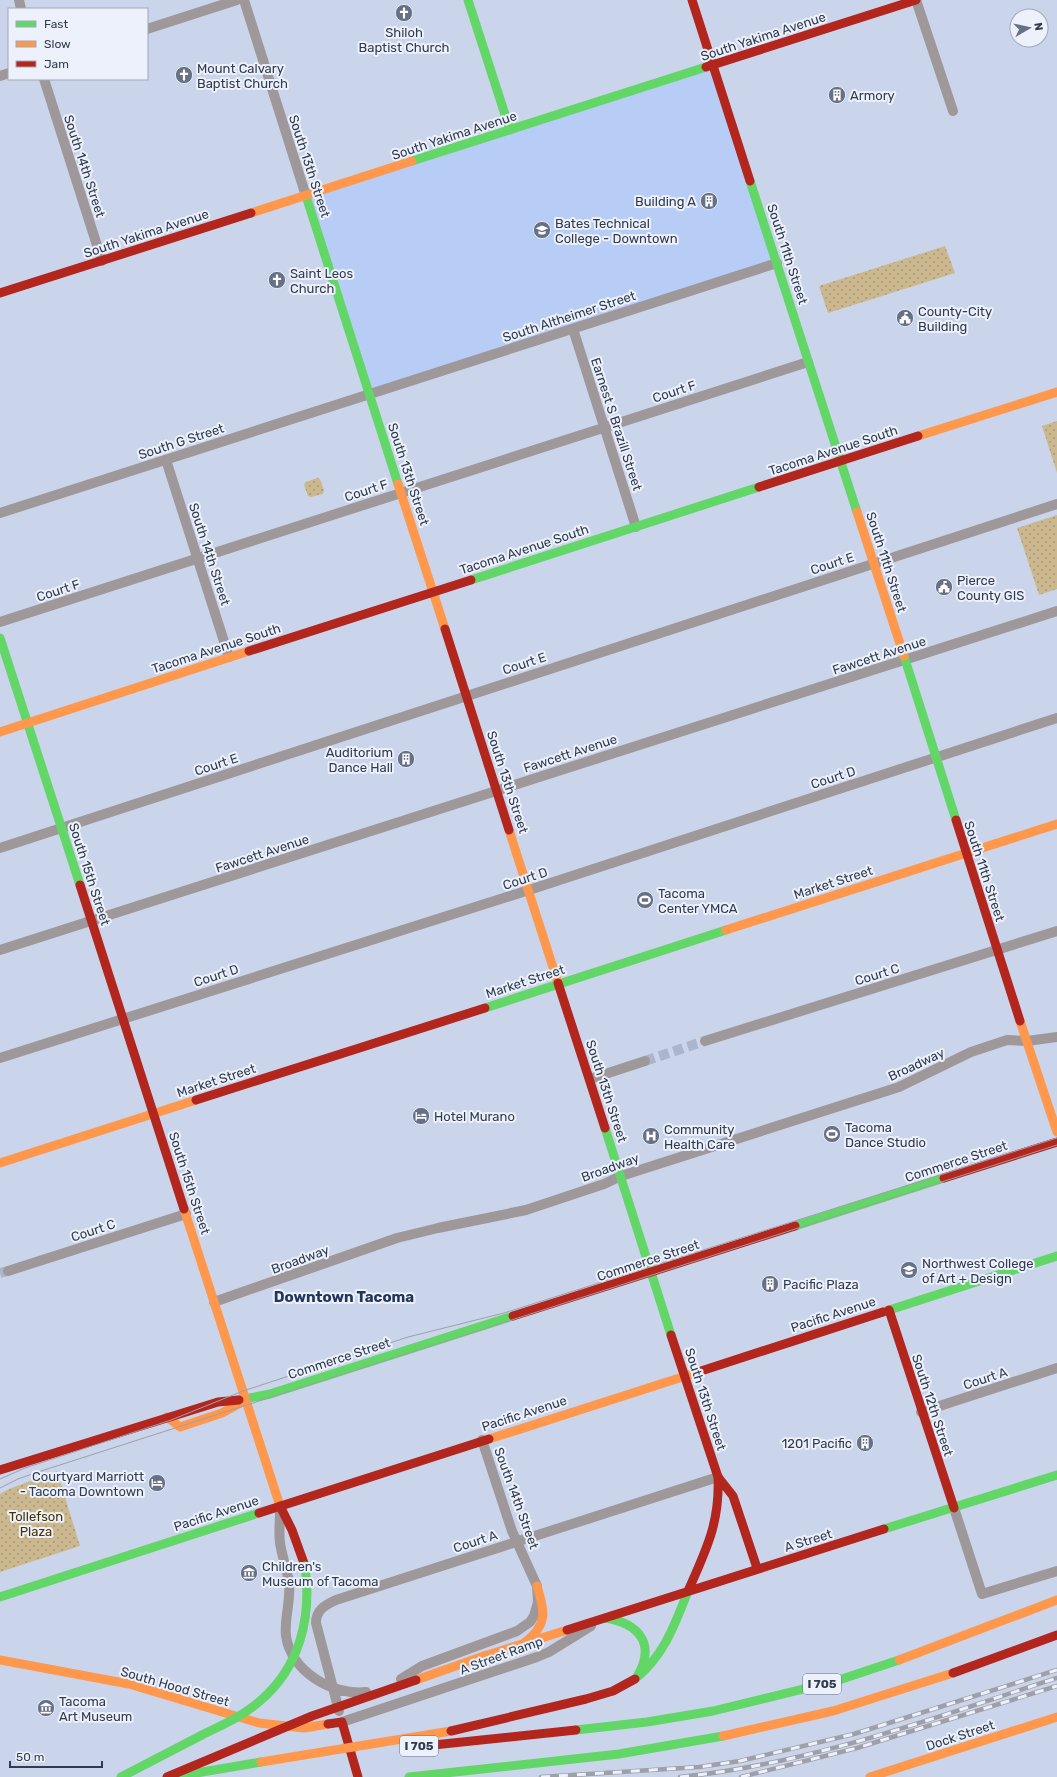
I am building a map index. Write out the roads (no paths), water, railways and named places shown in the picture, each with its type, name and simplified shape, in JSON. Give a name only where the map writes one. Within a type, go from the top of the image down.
[{"type":"main road","points":[[468,0],[510,130]]},
{"type":"main road","name":"South 11th Street","points":[[692,0],[935,758],[1057,1132]]},
{"type":"main road","name":"South Yakima Avenue","points":[[0,293],[916,0]]},
{"type":"main road","name":"South 13th Street","points":[[306,196],[718,1477],[733,1496],[757,1568]]},
{"type":"main road","name":"Tacoma Avenue South","points":[[0,732],[229,657],[1057,392]]},
{"type":"main road","name":"South 15th Street","points":[[0,638],[280,1506]]},
{"type":"main road","name":"Market Street","points":[[0,1163],[1057,824]]},
{"type":"main road","name":"Commerce Street","points":[[0,1470],[218,1402],[246,1400],[270,1394],[1057,1142]]},
{"type":"main road","name":"Pacific Avenue","points":[[0,1598],[482,1440],[1057,1256]]},
{"type":"main road","name":"South 12th Street","points":[[889,1310],[954,1508]]},
{"type":"main road","name":"Commerce Street","points":[[166,1417],[180,1427],[222,1413],[246,1400]]},
{"type":"main road","name":"A Street","points":[[167,1777],[318,1714],[484,1656],[757,1568],[1057,1475]]},
{"type":"main road","points":[[261,1762],[455,1730],[586,1699],[613,1691],[635,1679],[651,1667],[667,1642],[688,1591],[715,1525],[719,1501],[718,1477]]},
{"type":"main road","points":[[121,1777],[245,1711],[260,1701],[280,1680],[298,1647],[307,1615],[308,1602],[306,1576],[302,1555],[280,1506]]},
{"type":"main road","points":[[523,1644],[534,1636],[543,1624],[544,1610],[537,1586]]},
{"type":"main road","name":"I 705","points":[[176,1777],[261,1762],[647,1722],[713,1710],[836,1681],[895,1662],[1057,1600]]},
{"type":"main road","points":[[605,1618],[624,1622],[630,1625],[643,1642],[645,1649],[645,1662],[635,1679]]},
{"type":"main road","name":"I 705","points":[[409,1777],[626,1753],[688,1743],[805,1717],[881,1697],[956,1672],[1057,1635]]},
{"type":"main road","name":"South Hood Street","points":[[0,1660],[129,1684],[259,1723],[274,1726],[304,1728],[342,1722]]},
{"type":"main road","name":"Dock Street","points":[[870,1777],[1057,1717]]},
{"type":"main road","points":[[342,1722],[358,1777]]},
{"type":"street","points":[[148,29],[237,0]]},
{"type":"street","name":"South 13th Street","points":[[244,0],[306,196]]},
{"type":"street","points":[[916,0],[953,111]]},
{"type":"street","name":"South 14th Street","points":[[44,80],[102,261]]},
{"type":"street","name":"South Altheimer Street","points":[[370,394],[777,263]]},
{"type":"street","name":"Earnest S Brazill Street","points":[[573,329],[636,527]]},
{"type":"street","name":"Court F","points":[[0,622],[808,362]]},
{"type":"street","name":"South G Street","points":[[0,513],[370,394]]},
{"type":"street","name":"South 14th Street","points":[[166,460],[229,657]]},
{"type":"street","name":"Court E","points":[[0,848],[1057,504]]},
{"type":"street","name":"Fawcett Avenue","points":[[0,950],[1057,611]]},
{"type":"street","name":"Court D","points":[[0,1058],[529,890],[1057,718]]},
{"type":"street","name":"Court C","points":[[705,1041],[1057,931]]},
{"type":"street","name":"Broadway","points":[[214,1302],[397,1238],[526,1210],[604,1184],[621,1176],[899,1087],[971,1052],[1007,1040],[1027,1041],[1057,1037]]},
{"type":"street","points":[[590,1078],[645,1061]]},
{"type":"street","name":"Court C","points":[[8,1271],[186,1214]]},
{"type":"street","name":"Court A","points":[[922,1412],[1057,1368]]},
{"type":"street","name":"South 14th Street","points":[[482,1440],[516,1542],[537,1586]]},
{"type":"street","name":"Court A","points":[[334,1687],[316,1623],[316,1618],[320,1610],[336,1600],[718,1477]]},
{"type":"street","name":"South 15th Street","points":[[280,1506],[280,1548],[289,1584],[290,1595],[286,1626],[289,1646],[301,1666],[311,1675],[334,1687],[357,1693],[371,1691]]},
{"type":"street","points":[[954,1508],[982,1594],[1057,1571]]},
{"type":"street","points":[[342,1722],[371,1691],[386,1687],[422,1666],[524,1627],[532,1619],[537,1609],[537,1586]]},
{"type":"street","name":"A Street Ramp","points":[[342,1722],[400,1704],[537,1657],[549,1652],[605,1618]]},
{"type":"street","points":[[334,1687],[342,1722]]},
{"type":"street","points":[[371,1691],[400,1704]]},
{"type":"tunnel","points":[[645,1061],[705,1041]]},
{"type":"tunnel","points":[[0,1273],[8,1271]]},
{"type":"tram line","points":[[0,1479],[25,1468],[171,1420],[243,1391],[408,1337],[504,1313],[1057,1138]]},
{"type":"tram line","points":[[0,1488],[18,1479],[38,1472],[1057,1145]]},
{"type":"railway","points":[[541,1777],[699,1767],[740,1761],[854,1734],[1057,1670]]},
{"type":"railway","points":[[680,1777],[728,1771],[824,1751],[871,1738],[1057,1678]]},
{"type":"railway","points":[[741,1777],[857,1748],[1057,1686]]},
{"type":"place","name":"Shiloh Baptist Church","points":[[404,13]]},
{"type":"place","name":"Mount Calvary Baptist Church","points":[[184,75]]},
{"type":"place","name":"Armory","points":[[837,95]]},
{"type":"place","name":"Building A","points":[[709,201]]},
{"type":"place","name":"Bates Technical College - Downtown","points":[[542,230]]},
{"type":"place","name":"Saint Leos Church","points":[[277,280]]},
{"type":"place","name":"County-City Building","points":[[905,318]]},
{"type":"place","name":"Pierce County GIS","points":[[944,587]]},
{"type":"place","name":"Auditorium Dance Hall","points":[[406,759]]},
{"type":"place","name":"Tacoma Center YMCA","points":[[645,900]]},
{"type":"place","name":"Hotel Murano","points":[[421,1116]]},
{"type":"place","name":"Tacoma Dance Studio","points":[[832,1134]]},
{"type":"place","name":"Community Health Care","points":[[651,1136]]},
{"type":"place","name":"Northwest College of Art + Design","points":[[909,1270]]},
{"type":"place","name":"Pacific Plaza","points":[[770,1284]]},
{"type":"place","name":"1201 Pacific","points":[[865,1443]]},
{"type":"place","name":"Courtyard Marriott - Tacoma Downtown","points":[[157,1483]]},
{"type":"place","name":"Children's Museum of Tacoma","points":[[249,1573]]},
{"type":"place","name":"Tacoma Art Museum","points":[[46,1708]]},
{"type":"district","name":"Downtown Tacoma","points":[[344,1297]]},
{"type":"park label","name":"Tollefson Plaza","points":[[36,1524]]}]
